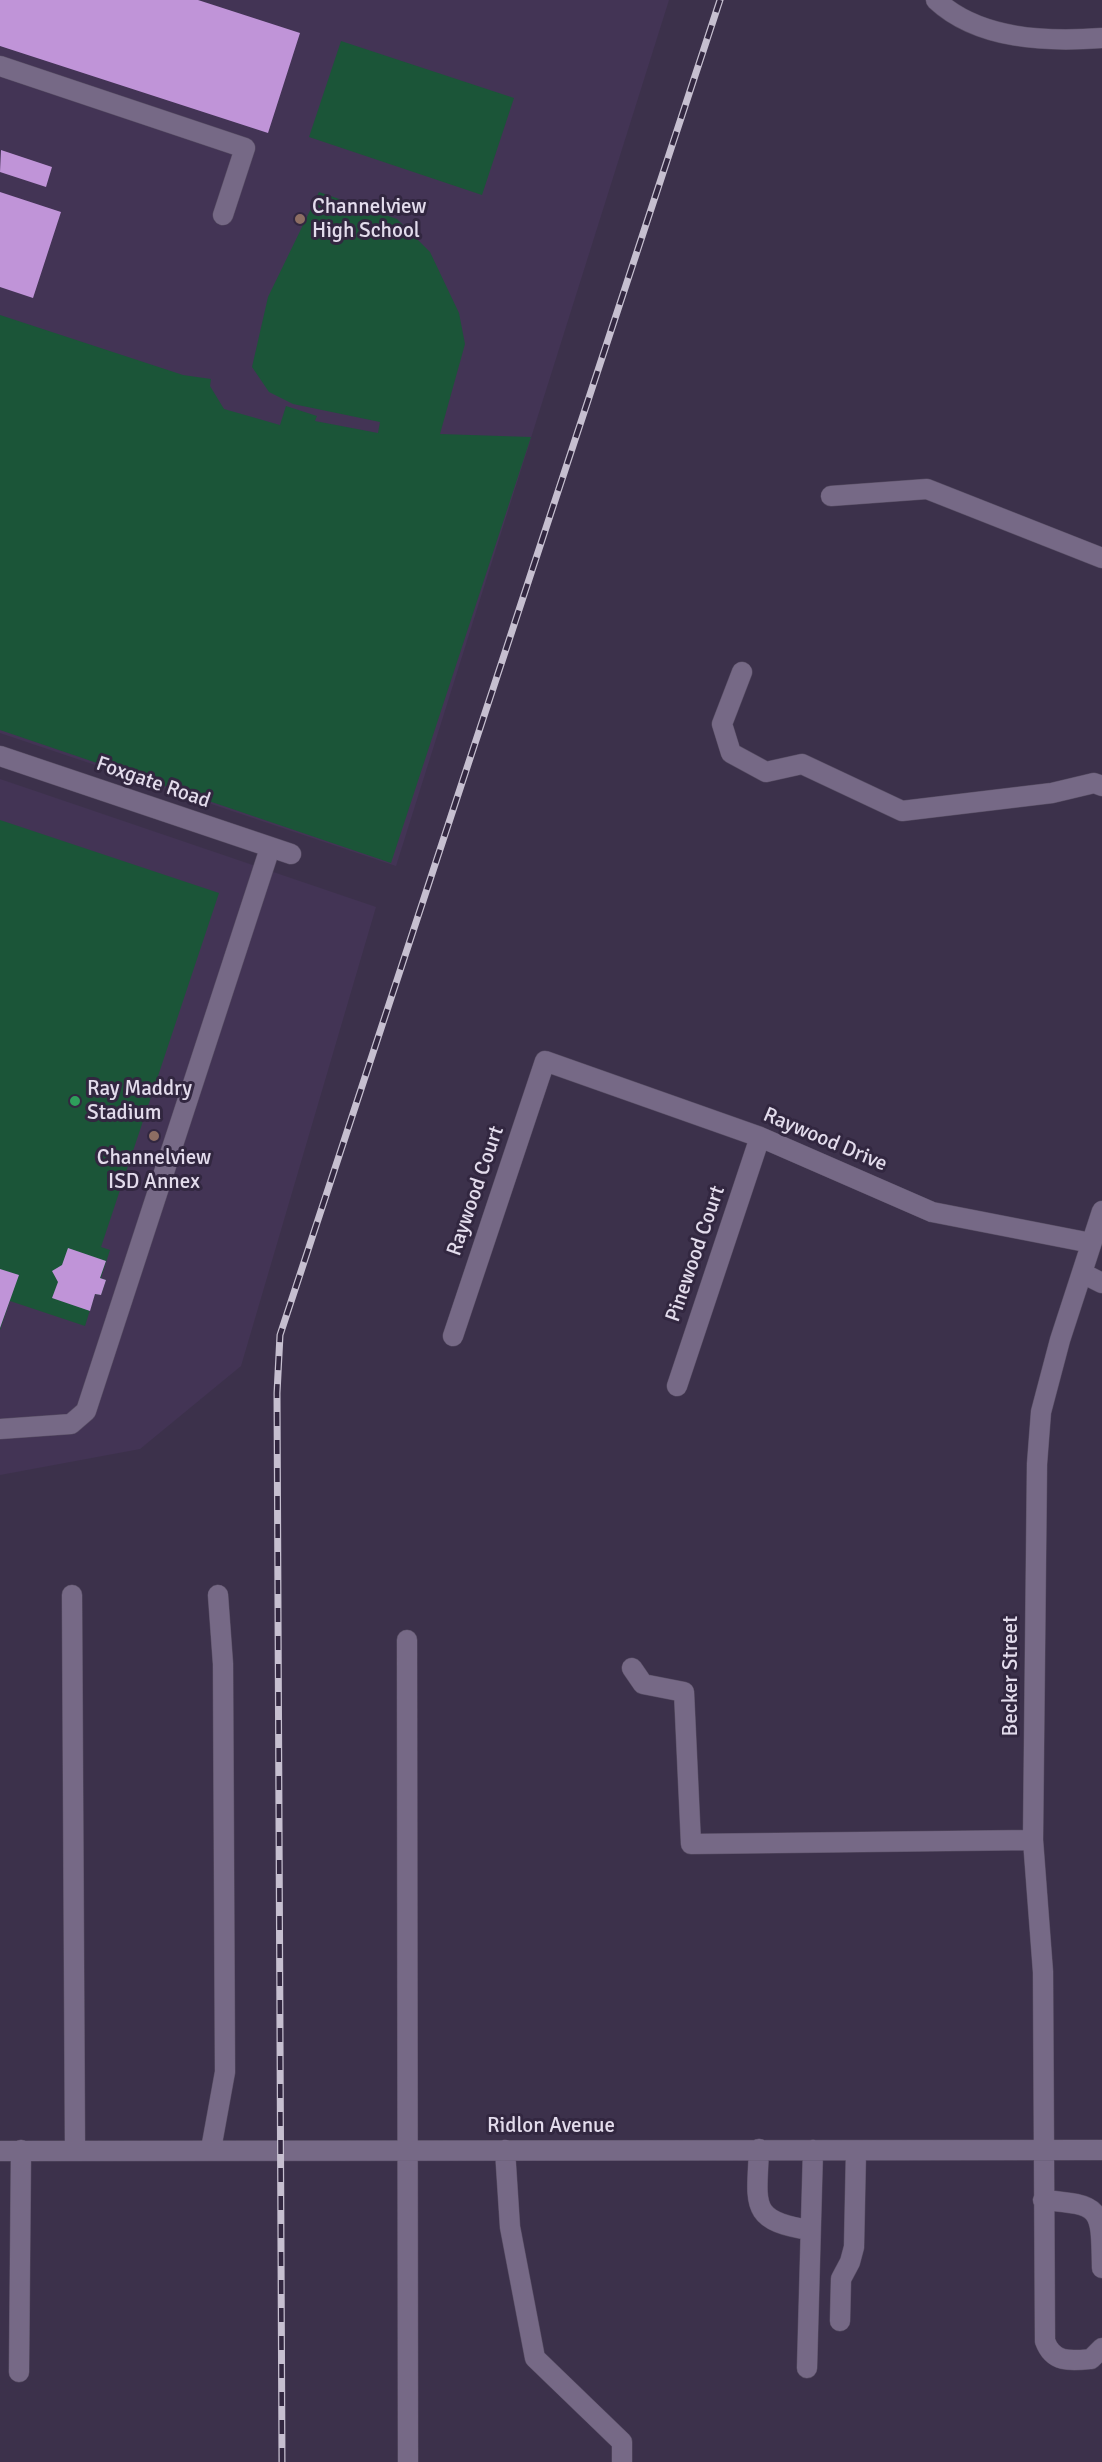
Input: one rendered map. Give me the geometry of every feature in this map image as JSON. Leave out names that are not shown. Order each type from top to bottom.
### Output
[{"type":"street","points":[[936,0],[952,14],[981,27],[1000,32],[1047,39],[1102,38]]},
{"type":"street","points":[[0,66],[245,148],[223,215]]},
{"type":"street","points":[[831,496],[927,489],[1102,558]]},
{"type":"street","points":[[742,672],[722,724],[731,753],[766,772],[802,764],[902,812],[1052,793],[1094,783],[1102,786]]},
{"type":"street","name":"Foxgate Road","points":[[0,756],[291,854]]},
{"type":"street","points":[[0,1429],[71,1424],[86,1412],[270,848]]},
{"type":"street","name":"Raywood Drive","points":[[545,1061],[760,1137],[932,1212],[1091,1244]]},
{"type":"street","name":"Raywood Court","points":[[453,1335],[545,1061]]},
{"type":"street","name":"Pinewood Court","points":[[676,1386],[760,1137]]},
{"type":"street","name":"Becker Street","points":[[1102,1211],[1060,1340],[1041,1412],[1036,1511],[1033,1840],[1043,1972],[1042,2150],[1045,2341],[1049,2352],[1060,2360],[1090,2359],[1102,2348]]},
{"type":"street","points":[[1082,1274],[1102,1283]]},
{"type":"street","points":[[72,1595],[75,2149]]},
{"type":"street","points":[[211,2149],[225,2072],[223,1664],[219,1595]]},
{"type":"street","points":[[407,1640],[408,2462]]},
{"type":"street","points":[[632,1668],[643,1684],[684,1692],[691,1844],[1033,1840]]},
{"type":"street","name":"Ridlon Avenue","points":[[0,2151],[75,2149],[1102,2150]]},
{"type":"street","points":[[759,2149],[757,2193],[763,2215],[776,2224],[810,2230]]},
{"type":"street","points":[[19,2372],[21,2150]]},
{"type":"street","points":[[505,2150],[510,2227],[535,2358],[622,2442],[622,2462]]},
{"type":"street","points":[[807,2368],[813,2150]]},
{"type":"street","points":[[840,2321],[841,2279],[850,2262],[854,2247],[856,2151]]},
{"type":"street","points":[[1043,2200],[1084,2204],[1095,2209],[1101,2217],[1102,2268]]},
{"type":"shaded area","name":"Channelview High School","points":[[0,0],[669,0],[396,866],[0,733]]},
{"type":"shaded area","name":"Channelview ISD Annex","points":[[0,779],[376,907],[241,1366],[140,1449],[0,1475]]},
{"type":"green space","points":[[341,41],[514,98],[482,195],[309,137]]},
{"type":"green space","points":[[319,192],[397,219],[430,252],[459,313],[465,344],[440,434],[531,437],[391,863],[0,730],[0,315],[183,375],[211,379],[210,386],[224,409],[280,425],[286,406],[317,416],[315,421],[378,433],[380,422],[293,404],[269,392],[252,367],[268,297]]},
{"type":"green space","name":"Ray Maddry Stadium","points":[[0,820],[219,893],[101,1247],[110,1250],[101,1278],[106,1280],[101,1295],[95,1294],[85,1326],[10,1301],[0,1330]]},
{"type":"building","points":[[0,0],[198,0],[300,33],[268,133],[0,46]]},
{"type":"building","points":[[1,150],[52,167],[46,187],[0,172]]},
{"type":"building","points":[[0,192],[61,212],[33,298],[0,287]]},
{"type":"building","points":[[68,1248],[106,1261],[100,1278],[106,1280],[101,1295],[95,1294],[90,1311],[52,1298],[58,1282],[52,1271],[62,1265]]},
{"type":"building","points":[[0,1269],[19,1275],[0,1328]]},
{"type":"railway","points":[[282,2462],[277,1393],[280,1335],[720,0]]},
{"type":"place","name":"Channelview High School","points":[[300,219]]},
{"type":"place","name":"Ray Maddry Stadium","points":[[75,1101]]},
{"type":"place","name":"Channelview ISD Annex","points":[[154,1136]]}]
